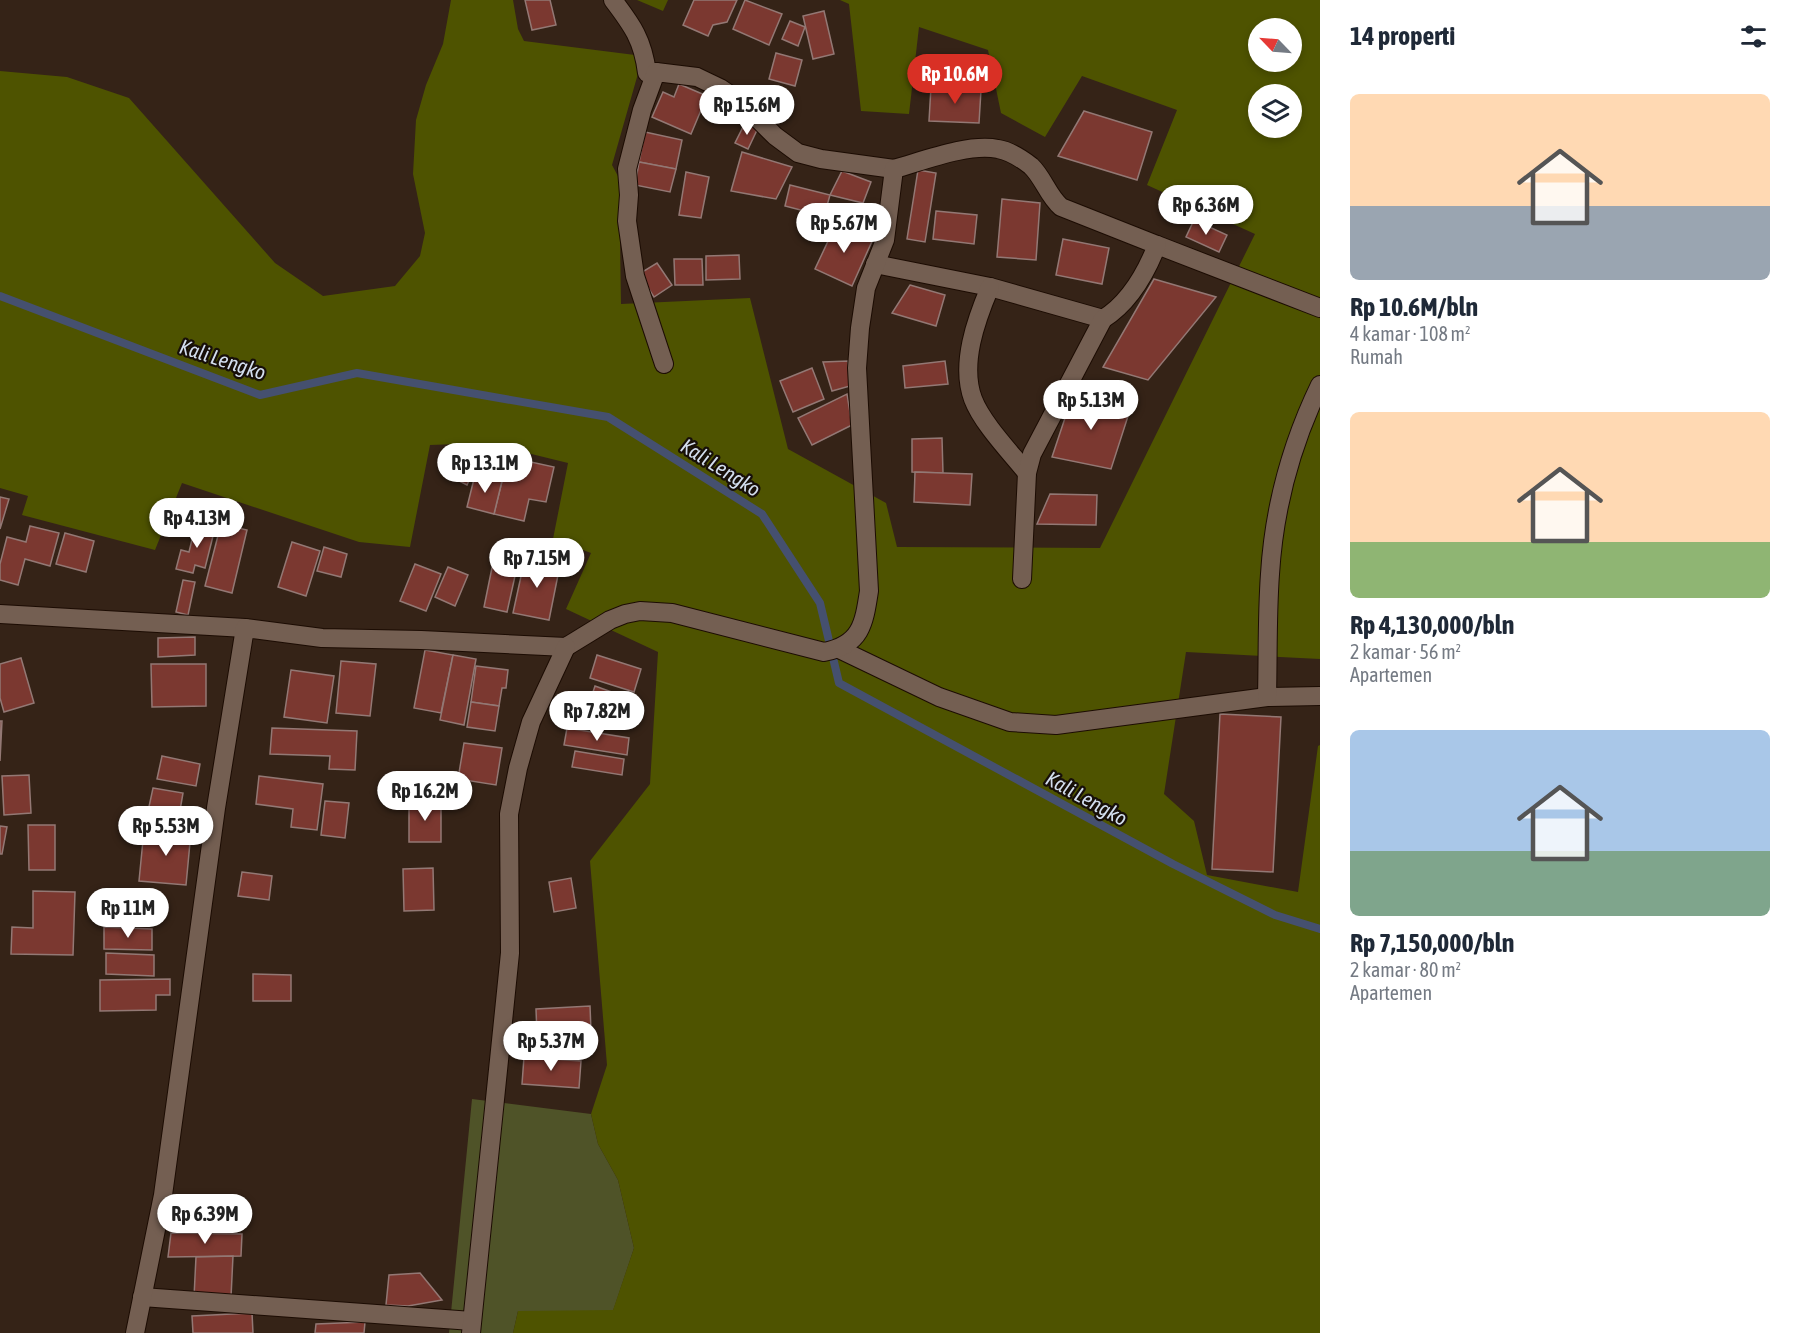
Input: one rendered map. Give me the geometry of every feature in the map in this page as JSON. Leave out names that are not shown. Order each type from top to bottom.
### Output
[{"type":"street","points":[[613,0],[637,33],[645,53],[647,72],[697,77],[720,88],[742,103],[775,136],[798,153],[821,159],[894,169],[973,149],[997,148],[1009,152],[1032,168],[1052,199],[1061,207],[1320,308]]},
{"type":"street","points":[[656,72],[642,110],[627,169],[627,221],[635,276],[664,364]]},
{"type":"street","points":[[833,650],[858,634],[864,621],[869,591],[857,368],[866,288],[885,240],[894,169]]},
{"type":"street","points":[[1022,579],[1027,473],[1032,454],[1103,319],[1115,312],[1124,302],[1150,263],[1157,245]]},
{"type":"street","points":[[875,264],[990,287],[1103,319]]},
{"type":"street","points":[[990,287],[979,313],[969,348],[969,386],[974,401],[992,429],[1027,473]]},
{"type":"street","points":[[1267,697],[1270,572],[1282,492],[1303,419],[1320,385]]},
{"type":"street","points":[[142,1297],[472,1327],[510,953],[509,814],[518,768],[531,722],[566,647],[610,620],[640,611],[672,613],[833,650],[939,697],[1010,722],[1056,725],[1267,697],[1320,696]]},
{"type":"street","points":[[0,614],[245,628],[322,638],[566,647]]},
{"type":"street","points":[[135,1333],[163,1195],[215,819],[245,628]]},
{"type":"green space","points":[[472,1099],[591,1114],[598,1144],[618,1180],[634,1248],[613,1311],[518,1311],[513,1333],[449,1333]]},
{"type":"shaded area","points":[[451,0],[513,0],[518,29],[524,41],[643,56],[612,165],[619,178],[621,304],[750,298],[788,449],[886,503],[897,547],[1100,548],[1255,234],[1147,185],[1177,110],[1082,76],[1045,137],[1001,113],[988,50],[919,27],[909,114],[861,111],[849,4],[840,0],[1320,0],[1320,659],[1186,652],[1164,794],[1194,821],[1207,875],[1298,892],[1318,746],[1320,745],[1320,1333],[513,1333],[518,1311],[613,1310],[634,1248],[618,1180],[598,1144],[591,1114],[607,1065],[590,861],[650,784],[658,652],[566,609],[591,553],[553,539],[568,463],[486,443],[430,445],[410,547],[359,542],[182,483],[155,550],[22,515],[28,496],[0,488],[0,71],[67,77],[129,98],[275,263],[323,296],[395,286],[420,256],[425,233],[413,174],[416,120],[426,85],[443,44]]},
{"type":"shaded area","points":[[637,0],[668,0],[663,11]]},
{"type":"building","points":[[525,0],[550,0],[556,25],[532,30]]},
{"type":"building","points":[[694,0],[737,0],[727,22],[713,25],[708,36],[683,25]]},
{"type":"building","points":[[745,0],[782,14],[769,45],[733,29]]},
{"type":"building","points":[[824,11],[834,54],[813,59],[803,16]]},
{"type":"building","points":[[790,21],[805,27],[798,46],[782,39]]},
{"type":"building","points":[[776,53],[802,60],[795,86],[769,79]]},
{"type":"building","points":[[679,84],[707,96],[691,134],[652,117],[663,92],[674,97]]},
{"type":"building","points":[[931,87],[981,90],[979,123],[929,121]]},
{"type":"building","points":[[1084,111],[1152,132],[1137,180],[1058,156]]},
{"type":"building","points":[[745,123],[758,128],[748,149],[735,143]]},
{"type":"building","points":[[645,132],[682,140],[676,169],[639,162]]},
{"type":"building","points":[[742,152],[792,167],[776,199],[731,191]]},
{"type":"building","points":[[639,162],[676,169],[670,192],[635,185]]},
{"type":"building","points":[[918,170],[936,173],[925,242],[907,239]]},
{"type":"building","points":[[842,171],[871,182],[863,203],[830,195]]},
{"type":"building","points":[[686,172],[709,177],[701,218],[679,215]]},
{"type":"building","points":[[790,185],[830,195],[824,216],[785,206]]},
{"type":"building","points":[[1002,199],[1040,203],[1036,260],[997,257]]},
{"type":"building","points":[[936,211],[977,215],[974,244],[933,239]]},
{"type":"building","points":[[1194,220],[1227,235],[1219,252],[1186,237]]},
{"type":"building","points":[[837,222],[873,239],[852,286],[815,269]]},
{"type":"building","points":[[1063,239],[1109,248],[1102,284],[1056,275]]},
{"type":"building","points":[[739,255],[740,279],[706,280],[706,256]]},
{"type":"building","points":[[674,259],[702,259],[703,285],[675,285]]},
{"type":"building","points":[[657,263],[672,285],[654,297],[639,274]]},
{"type":"building","points":[[1154,279],[1216,297],[1148,380],[1103,367]]},
{"type":"building","points":[[910,285],[945,295],[936,326],[892,313]]},
{"type":"building","points":[[848,361],[850,386],[832,391],[823,362]]},
{"type":"building","points":[[945,361],[948,384],[905,388],[903,366]]},
{"type":"building","points":[[812,368],[824,399],[793,412],[780,381]]},
{"type":"building","points":[[1074,391],[1087,391],[1130,410],[1111,469],[1052,457]]},
{"type":"building","points":[[847,394],[852,425],[812,445],[798,418]]},
{"type":"building","points":[[942,438],[943,473],[912,472],[912,439]]},
{"type":"building","points":[[508,457],[554,467],[546,502],[529,499],[524,521],[494,514]]},
{"type":"building","points":[[465,460],[476,466],[467,485],[455,479]]},
{"type":"building","points":[[915,472],[972,474],[970,505],[914,502]]},
{"type":"building","points":[[475,475],[502,481],[494,514],[467,507]]},
{"type":"building","points":[[1050,494],[1097,495],[1096,525],[1037,524]]},
{"type":"building","points":[[0,497],[9,499],[0,529]]},
{"type":"building","points":[[196,523],[215,528],[205,568],[195,565],[193,573],[176,569],[181,550],[189,552]]},
{"type":"building","points":[[221,524],[247,530],[232,593],[205,586]]},
{"type":"building","points":[[30,526],[59,533],[50,566],[25,559],[18,585],[0,580],[0,564],[7,537],[26,542]]},
{"type":"building","points":[[65,533],[94,541],[86,572],[56,564]]},
{"type":"building","points":[[292,542],[320,551],[306,596],[278,587]]},
{"type":"building","points":[[324,547],[347,554],[341,577],[317,571]]},
{"type":"building","points":[[495,553],[519,558],[507,612],[484,607]]},
{"type":"building","points":[[525,558],[560,565],[549,620],[513,613]]},
{"type":"building","points":[[415,564],[441,574],[426,611],[400,601]]},
{"type":"building","points":[[448,567],[468,575],[455,606],[435,597]]},
{"type":"building","points":[[183,580],[195,582],[188,615],[176,612]]},
{"type":"building","points":[[195,637],[195,655],[158,657],[158,638]]},
{"type":"building","points":[[425,650],[453,655],[441,713],[414,708]]},
{"type":"building","points":[[453,655],[476,659],[464,725],[440,720]]},
{"type":"building","points":[[597,655],[641,669],[634,692],[590,678]]},
{"type":"building","points":[[21,658],[34,703],[4,712],[0,698],[0,664]]},
{"type":"building","points":[[341,661],[376,664],[370,716],[336,713]]},
{"type":"building","points":[[151,664],[206,664],[206,706],[152,707]]},
{"type":"building","points":[[476,666],[508,670],[506,688],[502,688],[499,706],[471,702]]},
{"type":"building","points":[[291,670],[334,676],[327,723],[284,717]]},
{"type":"building","points":[[595,686],[631,699],[624,719],[588,707]]},
{"type":"building","points":[[471,702],[499,706],[495,731],[467,727]]},
{"type":"building","points":[[1220,714],[1281,717],[1273,872],[1212,869]]},
{"type":"building","points":[[0,721],[2,721],[0,761]]},
{"type":"building","points":[[272,728],[357,731],[355,770],[329,769],[330,756],[270,754]]},
{"type":"building","points":[[567,728],[629,738],[627,755],[564,745]]},
{"type":"building","points":[[464,743],[502,748],[496,785],[458,779]]},
{"type":"building","points":[[575,751],[624,759],[622,775],[572,767]]},
{"type":"building","points":[[162,756],[200,764],[196,786],[157,779]]},
{"type":"building","points":[[29,775],[31,813],[4,815],[2,776]]},
{"type":"building","points":[[259,776],[323,784],[317,830],[291,827],[293,809],[256,804]]},
{"type":"building","points":[[406,781],[443,783],[442,798],[405,795]]},
{"type":"building","points":[[153,788],[183,793],[178,822],[147,816]]},
{"type":"building","points":[[325,801],[349,803],[345,838],[321,835]]},
{"type":"building","points":[[409,802],[441,802],[441,842],[409,842]]},
{"type":"building","points":[[28,825],[55,825],[55,870],[29,870]]},
{"type":"building","points":[[0,826],[7,827],[2,854],[0,854]]},
{"type":"building","points":[[151,829],[191,832],[186,885],[139,881],[143,840],[150,841]]},
{"type":"building","points":[[433,868],[434,910],[404,911],[403,869]]},
{"type":"building","points":[[242,872],[272,876],[269,900],[238,896]]},
{"type":"building","points":[[571,878],[576,908],[554,912],[549,882]]},
{"type":"building","points":[[33,891],[75,892],[73,955],[11,954],[12,927],[33,928]]},
{"type":"building","points":[[99,893],[147,895],[145,925],[97,923]]},
{"type":"building","points":[[104,927],[152,929],[152,950],[104,949]]},
{"type":"building","points":[[106,953],[154,955],[154,976],[106,974]]},
{"type":"building","points":[[253,974],[291,975],[291,1001],[253,1001]]},
{"type":"building","points":[[170,979],[170,995],[156,995],[156,1010],[100,1011],[100,980]]},
{"type":"building","points":[[590,1006],[591,1031],[537,1035],[536,1009]]},
{"type":"building","points":[[524,1057],[581,1061],[579,1088],[522,1084]]},
{"type":"building","points":[[171,1233],[242,1234],[241,1256],[168,1257]]},
{"type":"building","points":[[233,1256],[231,1297],[194,1297],[196,1257]]},
{"type":"building","points":[[420,1273],[442,1300],[408,1306],[386,1305],[389,1275]]},
{"type":"building","points":[[252,1313],[253,1333],[193,1333],[192,1316]]},
{"type":"building","points":[[365,1322],[364,1333],[315,1333],[316,1324]]},
{"type":"waterway","name":"Kali Lengko","points":[[0,296],[260,395],[357,373],[608,417],[762,514],[820,603],[839,683],[1173,864],[1275,915],[1320,929]]}]
